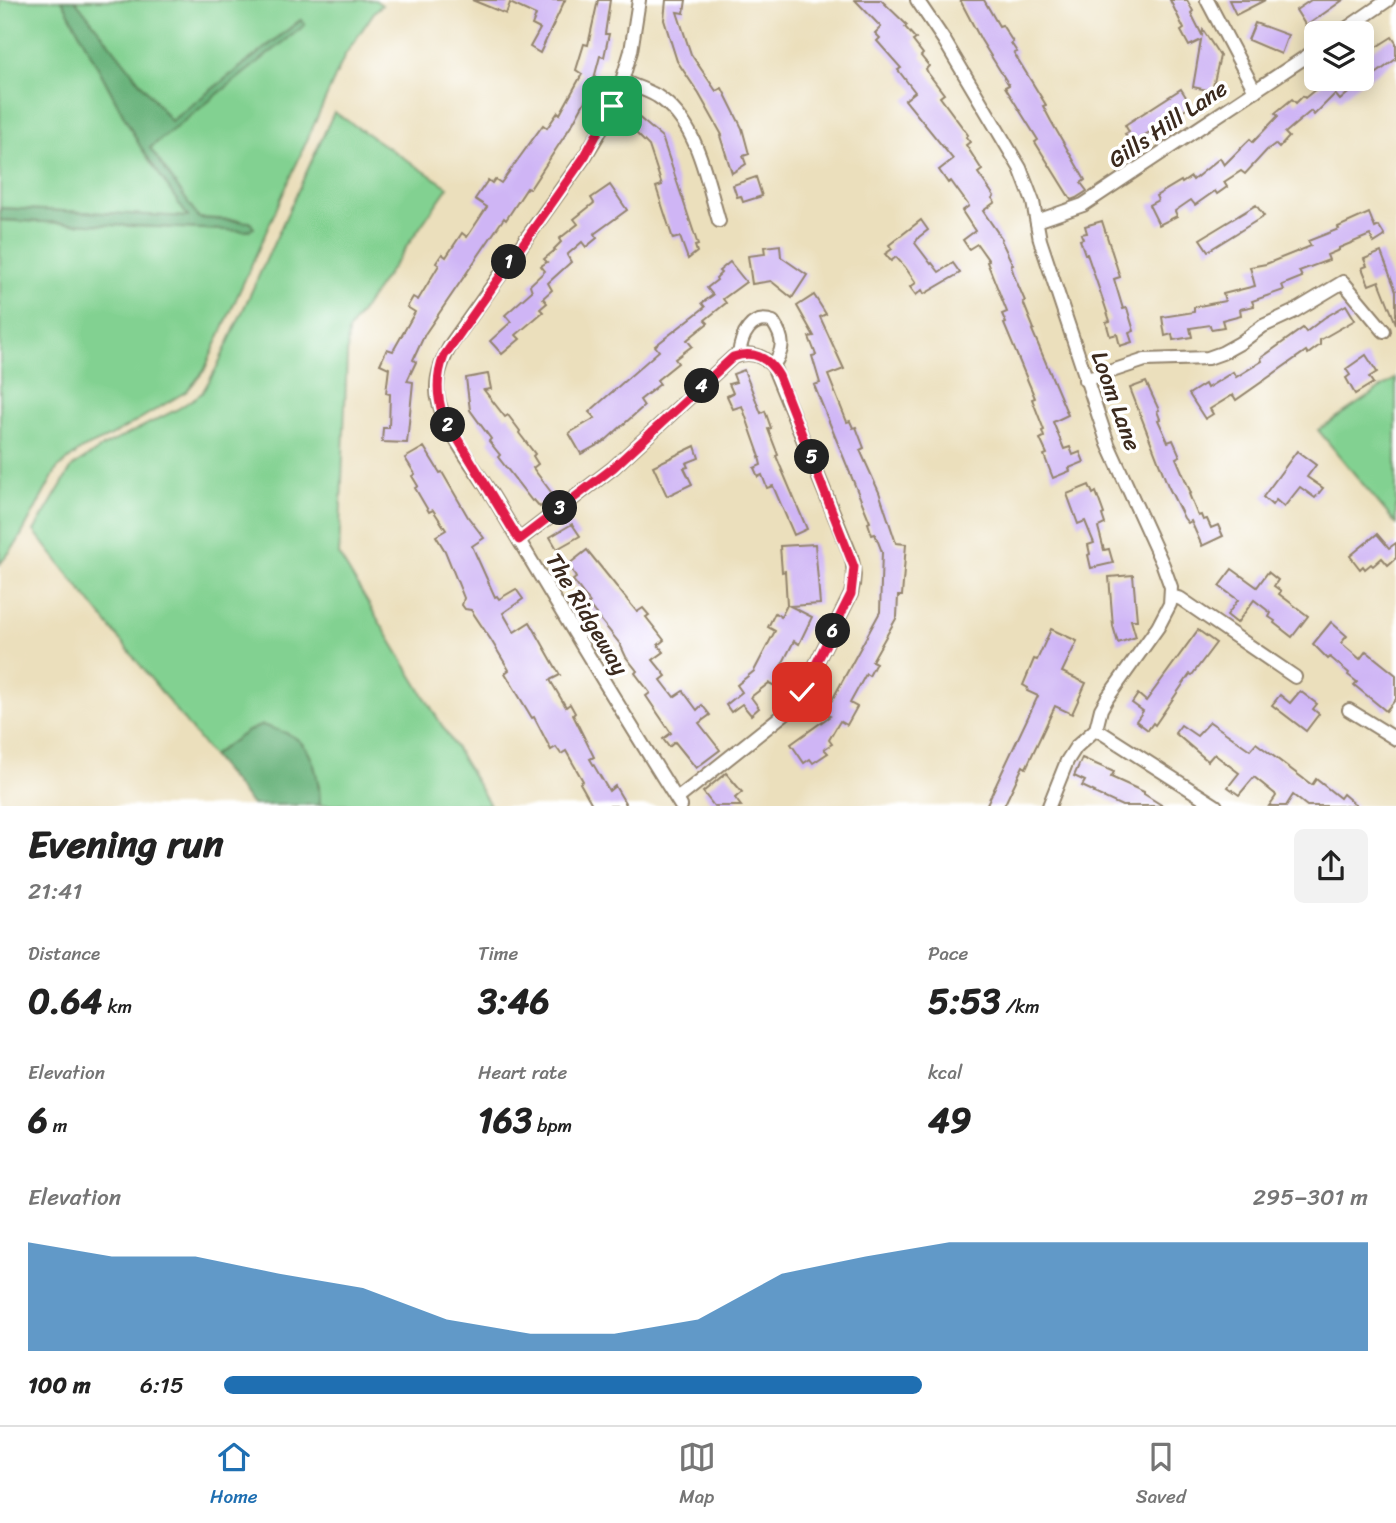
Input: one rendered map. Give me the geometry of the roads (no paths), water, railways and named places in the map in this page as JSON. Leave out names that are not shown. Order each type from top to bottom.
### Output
[{"type":"street","name":"The Ridgeway","points":[[639,0],[631,51],[612,106],[585,156],[452,343],[439,369],[438,400],[443,415],[600,678],[679,802]]},
{"type":"street","name":"Loom Lane","points":[[917,0],[944,40],[1020,168],[1033,202],[1040,240],[1085,380],[1108,444],[1164,565],[1171,596]]},
{"type":"street","points":[[1207,0],[1255,91]]},
{"type":"street","points":[[1357,21],[1388,0]]},
{"type":"street","name":"Gills Hill Lane","points":[[1037,221],[1083,205],[1304,58]]},
{"type":"street","points":[[622,81],[659,97],[684,121],[719,221]]},
{"type":"street","points":[[1085,380],[1145,360],[1208,358],[1222,353],[1263,326],[1293,312],[1343,282],[1384,331]]},
{"type":"street","points":[[739,355],[742,335],[758,321],[773,322],[782,343],[782,351],[773,366]]},
{"type":"street","points":[[519,540],[613,468],[727,361],[748,353],[765,358],[773,366],[851,555],[854,567],[853,586],[802,692],[789,710],[679,802]]},
{"type":"street","points":[[1049,806],[1067,761],[1076,747],[1096,729],[1108,697],[1158,627],[1171,596],[1181,599],[1295,677]]},
{"type":"street","points":[[1349,710],[1396,738]]},
{"type":"street","points":[[1096,729],[1216,806]]}]
